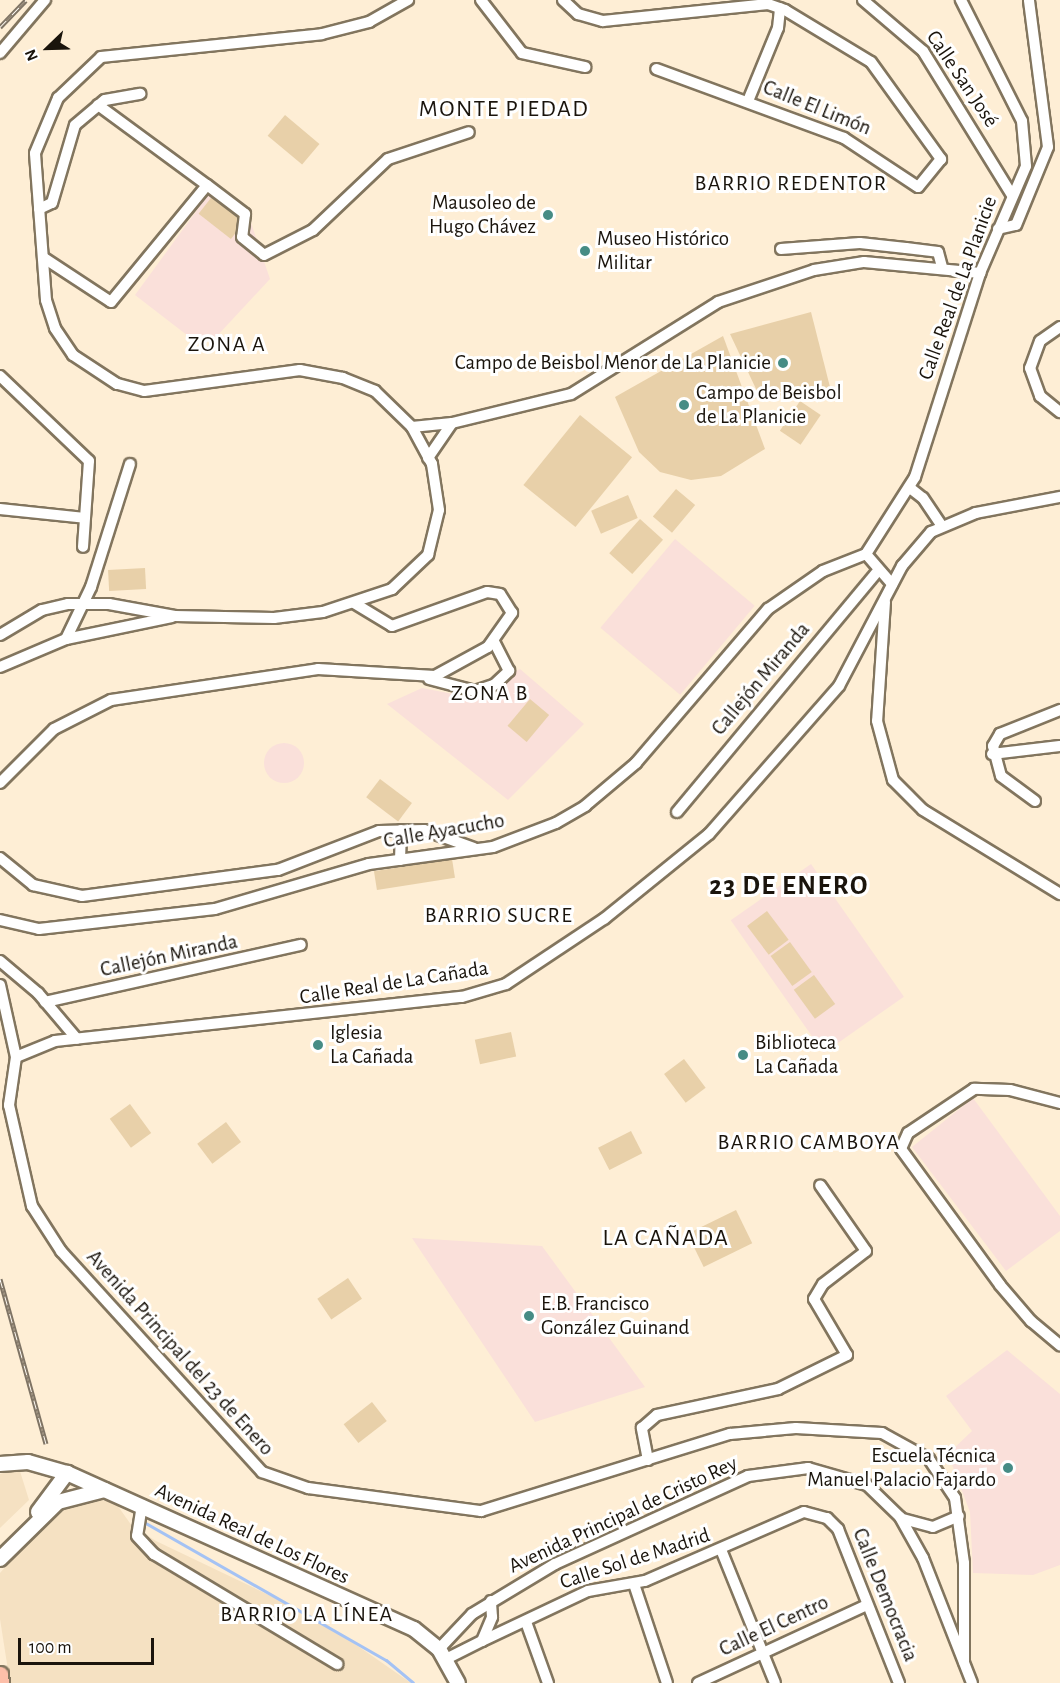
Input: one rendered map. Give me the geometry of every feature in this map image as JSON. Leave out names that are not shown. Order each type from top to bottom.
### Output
[{"type":"main road","points":[[0,1674],[1,1683]]},
{"type":"street","points":[[0,53],[45,0]]},
{"type":"street","points":[[0,635],[42,610],[82,604],[175,616],[274,618],[354,603],[401,583],[428,555],[439,510],[428,458],[412,427],[375,392],[328,374],[271,372],[153,391],[117,384],[84,365],[63,342],[46,300],[35,153],[45,119],[58,98],[101,57],[322,34],[369,22],[408,0]]},
{"type":"street","points":[[481,0],[522,53],[585,67]]},
{"type":"street","points":[[563,0],[578,14],[603,21],[768,2],[780,8],[778,28],[748,101]]},
{"type":"street","name":"Calle San José","points":[[863,0],[923,51],[1012,195]]},
{"type":"street","name":"Calle Real de La Planicie","points":[[866,554],[910,488],[980,273],[1026,166],[1024,128],[961,0]]},
{"type":"street","points":[[998,229],[1017,225],[1048,147],[1029,0]]},
{"type":"street","name":"Calle El Limón","points":[[656,69],[748,101],[862,146],[918,187],[928,181],[941,159],[871,62],[780,8]]},
{"type":"street","points":[[39,209],[52,203],[72,129],[98,105],[141,94]]},
{"type":"street","points":[[98,105],[245,214],[242,237],[264,255],[313,230],[388,159],[469,132]]},
{"type":"street","points":[[44,258],[111,302],[207,185]]},
{"type":"street","points":[[781,249],[860,243],[916,249],[938,252],[942,267]]},
{"type":"street","points":[[412,427],[453,423],[581,390],[690,318],[752,290],[851,262],[942,267],[980,273]]},
{"type":"street","points":[[1060,327],[1040,341],[1030,368],[1040,396],[1060,412]]},
{"type":"street","points":[[0,376],[86,455],[83,547]]},
{"type":"street","points":[[428,458],[453,423]]},
{"type":"street","points":[[66,639],[82,604],[130,464]]},
{"type":"street","points":[[910,488],[923,498],[942,526],[991,509],[1060,497]]},
{"type":"street","points":[[0,509],[85,518]]},
{"type":"street","name":"Calle Real de La Cañada","points":[[16,1057],[43,1044],[462,997],[506,984],[604,919],[709,834],[839,686],[892,584],[912,551],[942,526]]},
{"type":"street","points":[[866,554],[876,573],[892,584]]},
{"type":"street","name":"Calle Ayacucho","points":[[0,920],[39,929],[205,910],[400,860],[508,842],[585,807],[636,763],[768,609],[823,571],[866,554]]},
{"type":"street","name":"Callejón Miranda","points":[[677,812],[876,573]]},
{"type":"street","points":[[354,603],[383,623],[401,626],[494,592],[506,599],[512,613],[494,641],[452,671],[424,678]]},
{"type":"street","points":[[886,596],[877,721],[892,780],[923,810],[1060,894]]},
{"type":"street","points":[[0,667],[66,639],[175,616]]},
{"type":"street","points":[[0,783],[54,729],[111,700],[318,669],[424,678],[485,690],[508,671],[494,641]]},
{"type":"street","points":[[1035,801],[1001,776],[992,754],[1000,734],[1060,710]]},
{"type":"street","points":[[992,754],[1060,746]]},
{"type":"street","points":[[0,858],[22,879],[47,891],[108,894],[278,870],[371,833],[401,830],[448,835],[474,848]]},
{"type":"street","points":[[400,860],[401,830]]},
{"type":"street","name":"Callejón Miranda","points":[[45,1002],[301,945]]},
{"type":"street","points":[[0,961],[45,1002],[77,1039]]},
{"type":"street","name":"Avenida Principal del 23 de Enero","points":[[0,986],[16,1057],[9,1106],[23,1180],[46,1231],[234,1446],[272,1479],[481,1511],[748,1431],[869,1430],[929,1459],[947,1480],[958,1516],[964,1662]]},
{"type":"street","points":[[1060,1103],[1010,1090],[974,1089],[908,1134],[901,1149],[1000,1285],[1030,1321],[1060,1345]]},
{"type":"street","points":[[648,1460],[642,1428],[657,1415],[778,1389],[847,1355],[814,1299],[824,1284],[866,1251],[820,1185]]},
{"type":"street","name":"Avenida Real de Los Flores","points":[[0,1464],[28,1462],[71,1475],[414,1629],[443,1654],[458,1683]]},
{"type":"street","name":"Avenida Principal de Cristo Rey","points":[[443,1654],[491,1601],[555,1564],[757,1474],[797,1467],[842,1475],[876,1492],[900,1517],[917,1543],[972,1683]]},
{"type":"street","points":[[67,1498],[71,1475]]},
{"type":"street","points":[[0,1559],[33,1524],[71,1475]]},
{"type":"street","points":[[33,1524],[67,1498],[107,1490]]},
{"type":"street","points":[[142,1505],[136,1533],[154,1554],[337,1664]]},
{"type":"street","name":"Calle Sol de Madrid","points":[[482,1641],[588,1591],[634,1584],[722,1552],[788,1516],[813,1514],[833,1522]]},
{"type":"street","points":[[900,1517],[933,1527],[958,1516]]},
{"type":"street","name":"Calle Democracia","points":[[833,1522],[898,1683]]},
{"type":"street","points":[[722,1552],[775,1683]]},
{"type":"street","points":[[634,1584],[667,1683]]},
{"type":"street","points":[[443,1654],[482,1641],[491,1601]]},
{"type":"street","name":"Calle El Centro","points":[[698,1683],[763,1651],[867,1605]]},
{"type":"street","points":[[526,1622],[548,1683]]},
{"type":"shaded area","points":[[285,115],[319,144],[302,165],[268,136]]},
{"type":"shaded area","points":[[211,191],[248,214],[270,279],[217,336],[192,339],[135,295]]},
{"type":"shaded area","points":[[214,194],[246,219],[231,239],[199,214]]},
{"type":"shaded area","name":"Campo de Beisbol Menor de La Planicie","points":[[811,312],[831,391],[774,396],[757,391],[730,334]]},
{"type":"shaded area","name":"Campo de Beisbol de La Planicie","points":[[723,336],[765,449],[721,476],[691,480],[660,472],[639,452],[615,397]]},
{"type":"shaded area","points":[[800,401],[821,415],[801,445],[780,431]]},
{"type":"shaded area","points":[[580,415],[632,457],[575,527],[523,485]]},
{"type":"shaded area","points":[[676,489],[695,505],[672,533],[653,517]]},
{"type":"shaded area","points":[[628,495],[638,518],[601,534],[591,511]]},
{"type":"shaded area","points":[[640,519],[663,540],[632,574],[609,553]]},
{"type":"shaded area","points":[[675,539],[755,606],[680,695],[600,628]]},
{"type":"shaded area","points":[[145,568],[146,589],[109,591],[108,570]]},
{"type":"shaded area","points":[[520,669],[584,724],[508,800],[387,704],[422,688],[469,697]]},
{"type":"shaded area","points":[[530,699],[549,715],[527,742],[508,726]]},
{"type":"shaded area","points":[[284,743],[292,744],[298,749],[303,755],[303,771],[298,777],[292,782],[284,783],[276,782],[270,777],[265,771],[264,763],[265,755],[270,749],[276,744]]},
{"type":"shaded area","points":[[380,779],[412,803],[398,821],[366,797]]},
{"type":"shaded area","points":[[452,859],[455,878],[377,890],[374,871]]},
{"type":"shaded area","points":[[811,864],[904,997],[824,1053],[731,920]]},
{"type":"shaded area","points":[[767,911],[789,940],[769,955],[747,926]]},
{"type":"shaded area","points":[[790,942],[812,972],[792,986],[771,956]]},
{"type":"shaded area","points":[[814,975],[835,1004],[815,1019],[794,990]]},
{"type":"shaded area","points":[[511,1032],[516,1056],[480,1064],[475,1040]]},
{"type":"shaded area","points":[[684,1059],[706,1088],[686,1103],[664,1074]]},
{"type":"shaded area","points":[[973,1098],[1060,1216],[1060,1231],[1006,1271],[912,1147]]},
{"type":"shaded area","points":[[130,1104],[151,1133],[131,1148],[110,1119]]},
{"type":"shaded area","points":[[226,1122],[241,1142],[212,1164],[197,1144]]},
{"type":"shaded area","points":[[631,1131],[642,1153],[609,1170],[598,1148]]},
{"type":"shaded area","points":[[736,1210],[752,1243],[704,1267],[687,1234]]},
{"type":"shaded area","name":"E.B. Francisco González Guinand","points":[[412,1238],[542,1246],[645,1387],[535,1422]]},
{"type":"shaded area","points":[[348,1278],[362,1299],[331,1319],[317,1299]]},
{"type":"shaded area","name":"Escuela Técnica Manuel Palacio Fajardo","points":[[1007,1350],[1060,1394],[1060,1565],[1033,1575],[973,1573],[970,1512],[948,1454],[972,1431],[946,1396]]},
{"type":"shaded area","points":[[372,1402],[387,1421],[358,1443],[344,1424]]},
{"type":"shaded area","points":[[19,1468],[29,1500],[0,1528],[0,1474]]},
{"type":"shaded area","points":[[93,1499],[115,1502],[132,1526],[156,1541],[319,1619],[411,1683],[10,1683],[0,1619],[0,1573],[56,1511]]},
{"type":"waterway","points":[[142,1521],[386,1660],[413,1683]]},
{"type":"railway","points":[[0,27],[26,0]]},
{"type":"railway","points":[[0,1279],[46,1444]]},
{"type":"place","name":"Mausoleo de Hugo Chávez","points":[[548,215]]},
{"type":"place","name":"Museo Histórico Militar","points":[[585,251]]},
{"type":"place","name":"Campo de Beisbol Menor de La Planicie","points":[[783,363]]},
{"type":"place","name":"Campo de Beisbol de La Planicie","points":[[684,405]]},
{"type":"place","name":"Iglesia La Cañada","points":[[318,1045]]},
{"type":"place","name":"Biblioteca La Cañada","points":[[743,1055]]},
{"type":"place","name":"E.B. Francisco González Guinand","points":[[529,1316]]},
{"type":"place","name":"Escuela Técnica Manuel Palacio Fajardo","points":[[1008,1468]]},
{"type":"district","name":"MONTE PIEDAD","points":[[504,110]]},
{"type":"district","name":"BARRIO REDENTOR","points":[[791,184]]},
{"type":"district","name":"ZONA A","points":[[227,345]]},
{"type":"district","name":"ZONA B","points":[[490,694]]},
{"type":"district","name":"23 DE ENERO","points":[[789,886]]},
{"type":"district","name":"BARRIO SUCRE","points":[[499,916]]},
{"type":"district","name":"BARRIO CAMBOYA","points":[[809,1143]]},
{"type":"district","name":"LA CAÑADA","points":[[666,1239]]},
{"type":"district","name":"BARRIO LA LÍNEA","points":[[307,1615]]}]
